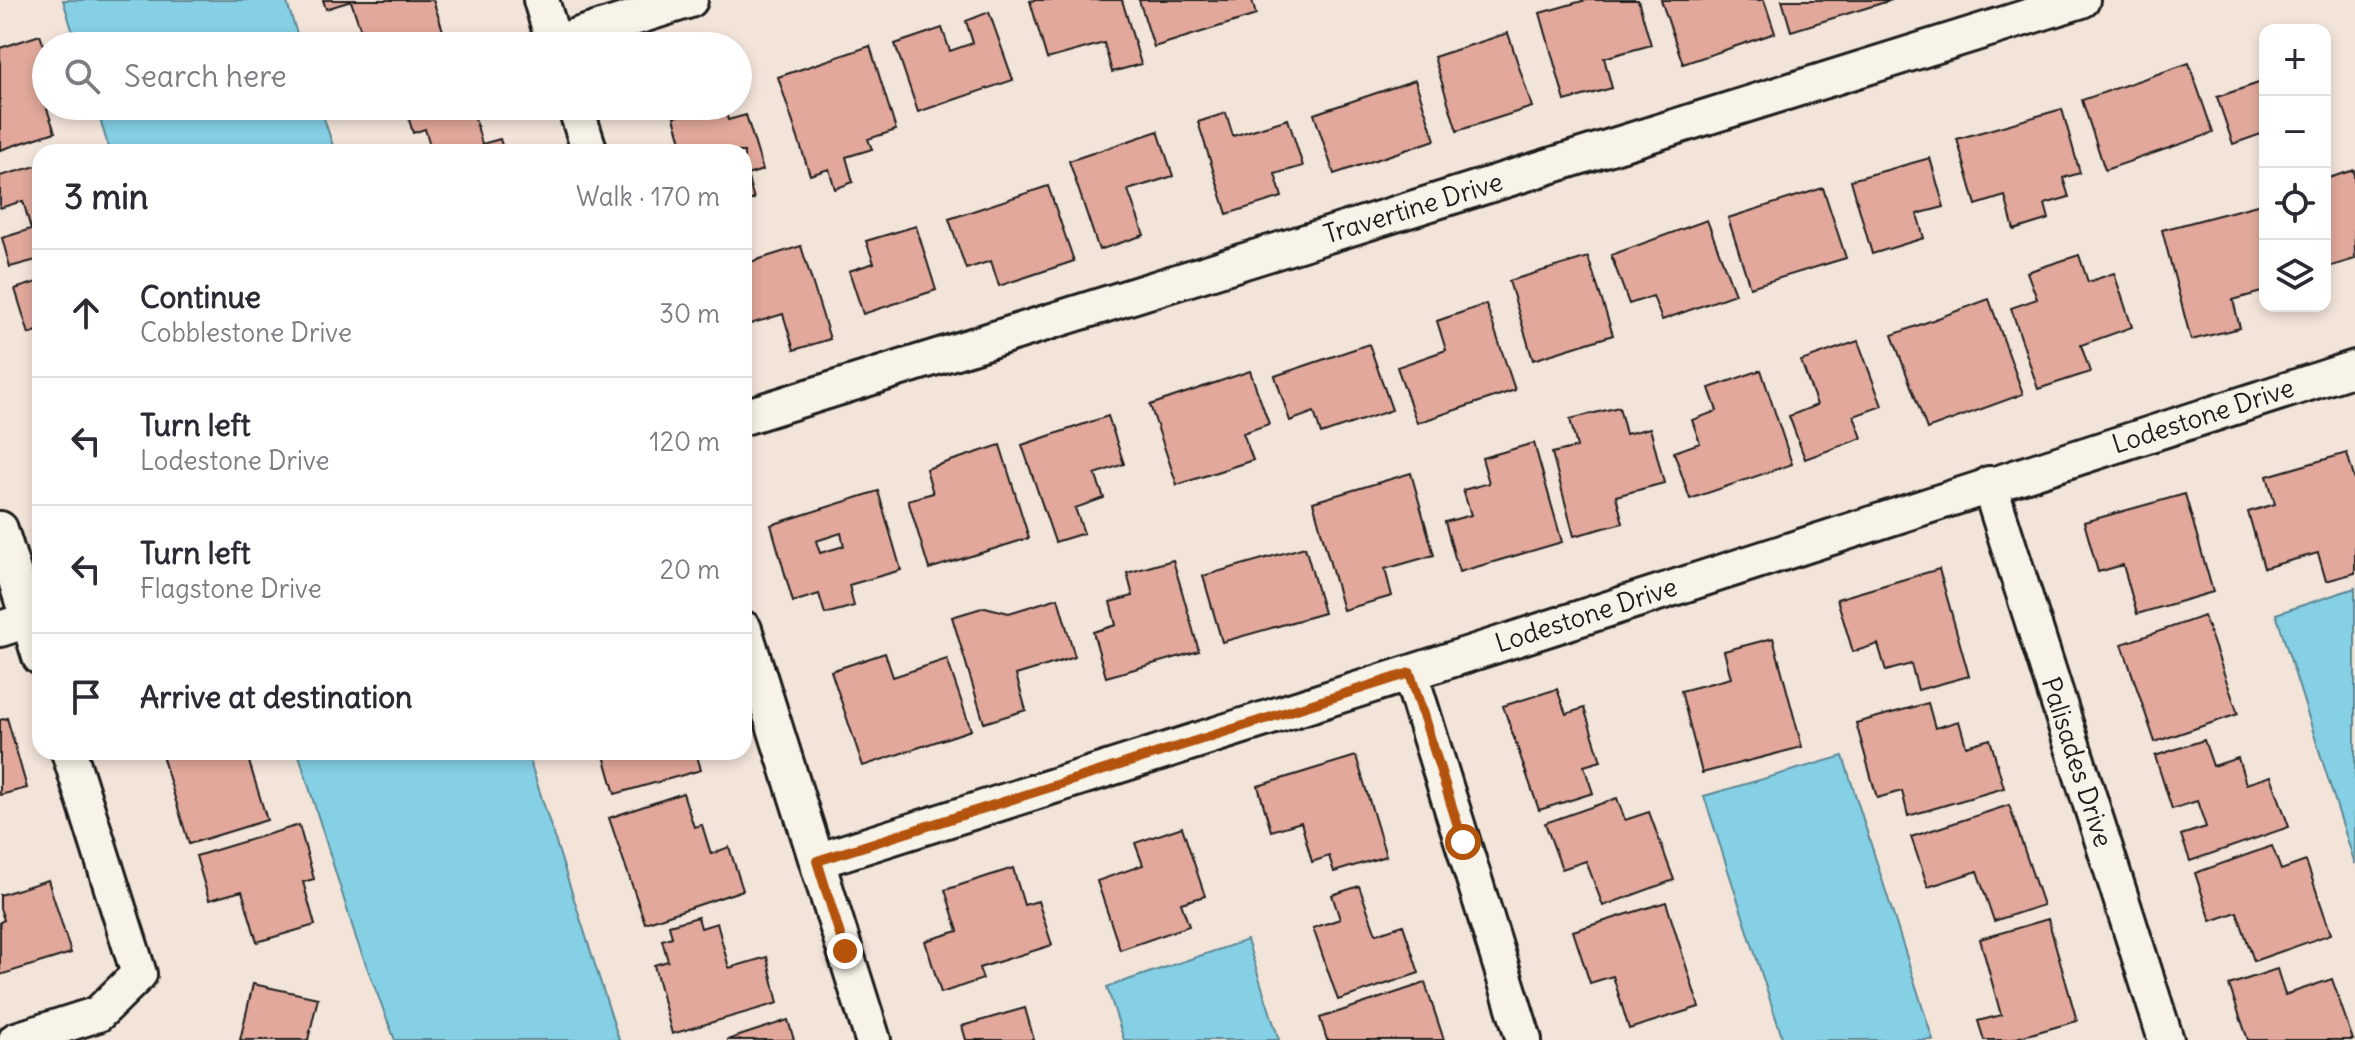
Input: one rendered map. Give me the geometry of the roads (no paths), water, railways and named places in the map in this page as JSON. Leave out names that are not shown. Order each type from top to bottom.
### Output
[{"type":"street","points":[[541,0],[551,32]]},
{"type":"street","points":[[594,32],[690,0]]},
{"type":"street","name":"Travertine Drive","points":[[752,415],[2082,0]]},
{"type":"street","points":[[580,120],[587,144]]},
{"type":"street","name":"Lodestone Drive","points":[[817,861],[2355,368]]},
{"type":"street","name":"Palisades Drive","points":[[1989,484],[2166,1040]]},
{"type":"street","points":[[0,529],[14,625],[32,647]]},
{"type":"street","points":[[752,654],[873,1040]]},
{"type":"street","points":[[1410,673],[1524,1040]]},
{"type":"street","points":[[16,1040],[98,1014],[139,974],[72,760]]},
{"type":"water","points":[[63,0],[286,0],[296,32],[73,32]]},
{"type":"water","points":[[100,120],[325,120],[332,144],[108,144]]},
{"type":"water","points":[[2355,588],[2355,864],[2276,614]]},
{"type":"water","points":[[1843,756],[1933,1040],[1783,1040],[1704,796]]},
{"type":"water","points":[[300,760],[530,760],[619,1040],[395,1040],[357,941]]},
{"type":"water","points":[[1247,940],[1279,1040],[1124,1040],[1107,987]]}]
